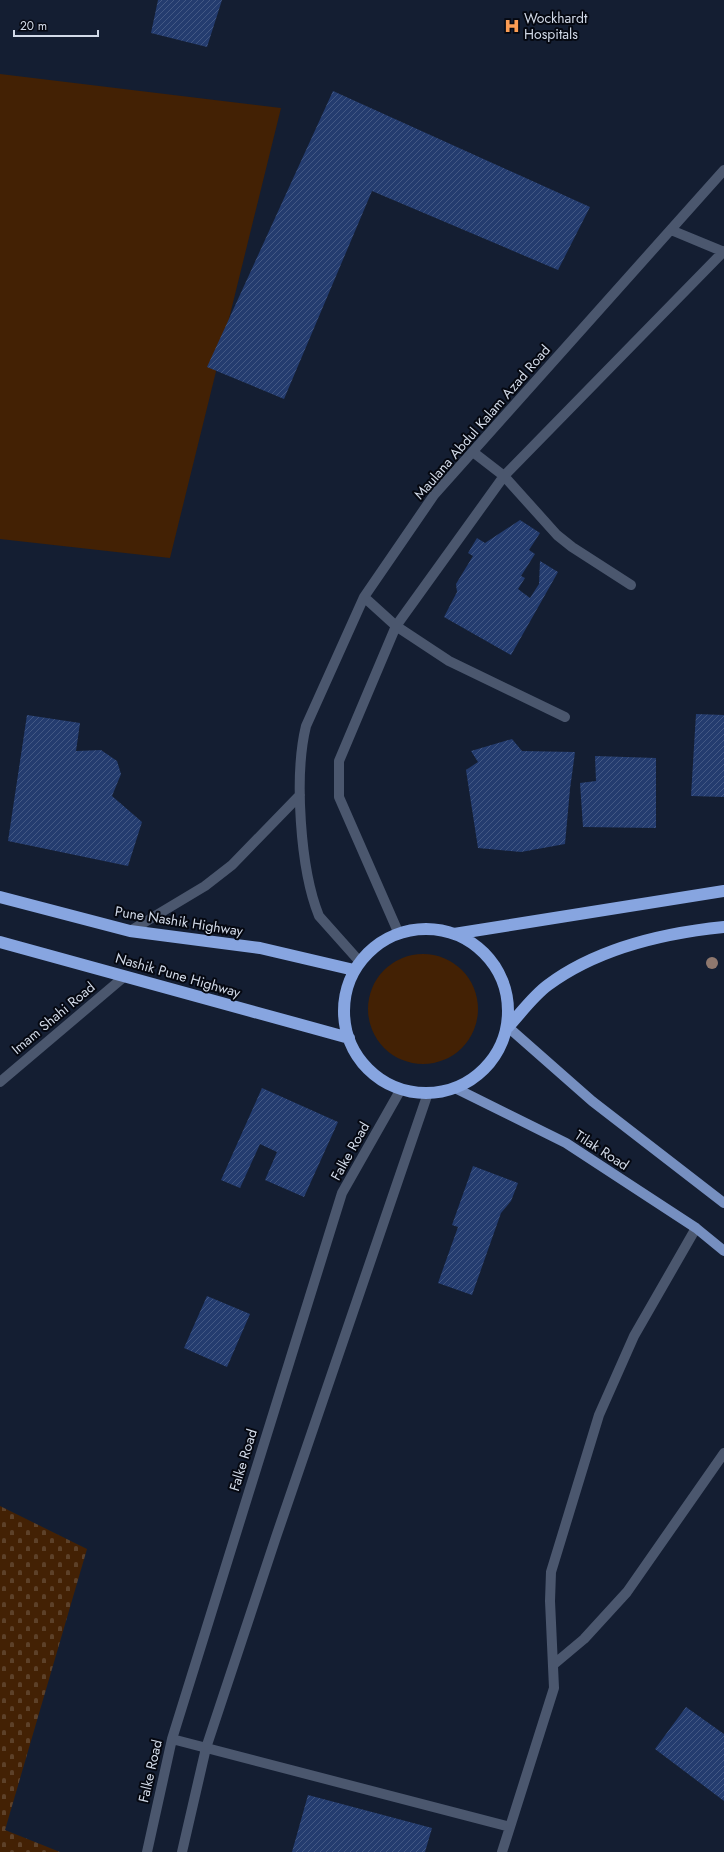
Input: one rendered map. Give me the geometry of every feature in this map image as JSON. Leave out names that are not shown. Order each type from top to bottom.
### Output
[{"type":"highway","points":[[454,934],[724,891]]},
{"type":"highway","name":"Pune Nashik Highway","points":[[0,897],[130,931],[260,948],[357,966]]},
{"type":"highway","points":[[508,1026],[547,985],[586,961],[628,945],[704,929],[724,927]]},
{"type":"highway","points":[[417,930],[430,930],[454,934],[475,945],[492,961],[503,981],[508,1004],[508,1026],[501,1047],[489,1064],[474,1078],[455,1088],[428,1093],[401,1089],[378,1078],[360,1060],[349,1038],[344,1019],[345,998],[357,966],[378,945],[399,934],[417,930]]},
{"type":"highway","name":"Nashik Pune Highway","points":[[0,942],[349,1038]]},
{"type":"main road","points":[[508,1026],[592,1101],[724,1203]]},
{"type":"main road","name":"Tilak Road","points":[[455,1088],[566,1143],[696,1228],[724,1251]]},
{"type":"street","name":"Maulana Abdul Kalam Azad Road","points":[[357,966],[319,916],[315,907],[306,869],[300,795],[302,742],[306,726],[364,597],[434,495],[724,170]]},
{"type":"street","points":[[399,934],[339,797],[339,762],[396,626],[504,476],[724,252],[671,230]]},
{"type":"street","points":[[473,452],[504,476],[557,535],[572,547],[631,585]]},
{"type":"street","points":[[364,597],[396,626],[449,661],[565,717]]},
{"type":"street","points":[[130,931],[205,886],[232,865],[300,795]]},
{"type":"street","name":"Imam Shahi Road","points":[[0,1082],[125,976]]},
{"type":"street","name":"Falke Road","points":[[147,1852],[172,1739],[342,1193],[401,1089]]},
{"type":"street","points":[[182,1852],[206,1748],[273,1544],[428,1093]]},
{"type":"street","points":[[502,1852],[554,1688],[550,1572],[599,1415],[634,1336],[696,1228]]},
{"type":"street","points":[[553,1664],[584,1639],[626,1592],[724,1453]]},
{"type":"street","points":[[172,1739],[510,1827]]},
{"type":"green space","points":[[0,74],[281,108],[170,558],[0,539]]},
{"type":"green space","points":[[423,954],[444,958],[454,963],[462,970],[469,978],[474,988],[478,1009],[474,1030],[469,1040],[462,1048],[454,1055],[444,1060],[423,1064],[402,1060],[392,1055],[384,1048],[377,1040],[372,1030],[368,1009],[372,988],[377,978],[384,970],[392,963],[402,958]]},
{"type":"green space","points":[[0,1506],[87,1549],[5,1830],[60,1852],[0,1852]]},
{"type":"building","points":[[158,0],[222,0],[207,47],[151,33]]},
{"type":"building","points":[[333,91],[590,207],[558,270],[372,191],[284,399],[207,367]]},
{"type":"building","points":[[520,520],[540,533],[529,550],[535,554],[521,576],[525,578],[518,589],[530,598],[539,584],[540,561],[558,572],[511,655],[444,617],[457,592],[456,584],[473,556],[468,553],[477,538],[485,543]]},
{"type":"building","points":[[696,714],[724,715],[724,797],[691,796]]},
{"type":"building","points":[[27,715],[80,723],[76,751],[101,750],[117,761],[121,774],[112,796],[142,822],[128,866],[8,841]]},
{"type":"building","points":[[512,739],[522,751],[575,752],[565,844],[521,852],[478,848],[466,770],[478,762],[471,751]]},
{"type":"building","points":[[595,756],[656,758],[656,828],[583,827],[580,783],[596,781]]},
{"type":"building","points":[[262,1088],[338,1122],[304,1197],[265,1180],[277,1152],[260,1144],[240,1188],[221,1180]]},
{"type":"building","points":[[473,1166],[518,1183],[511,1201],[501,1213],[472,1295],[438,1283],[458,1227],[452,1225]]},
{"type":"building","points":[[207,1296],[250,1314],[227,1367],[184,1348]]},
{"type":"building","points":[[686,1707],[724,1734],[724,1801],[655,1749]]},
{"type":"building","points":[[308,1795],[432,1828],[425,1852],[292,1852]]},
{"type":"place","name":"Wockhardt Hospitals","points":[[512,26]]}]
